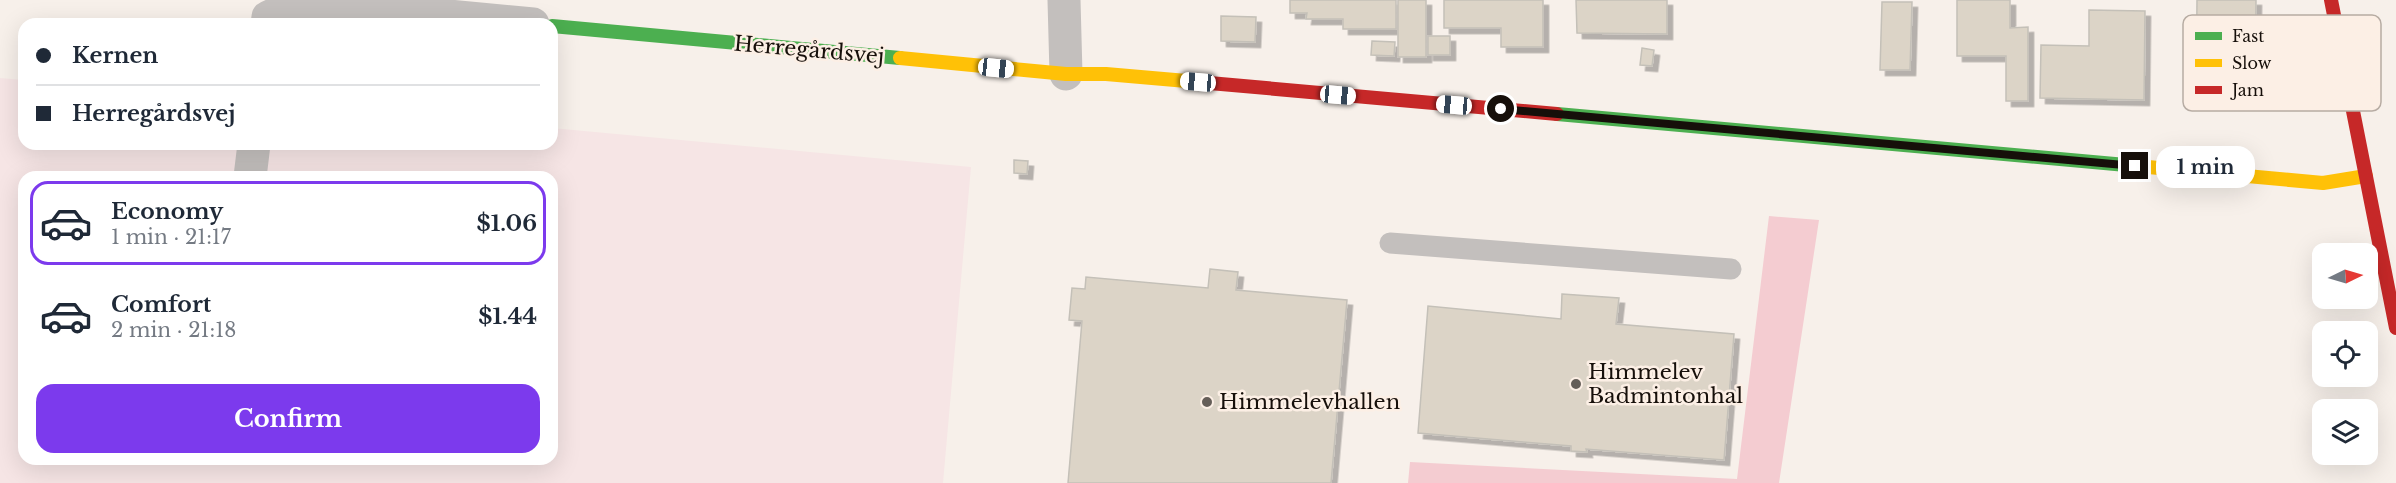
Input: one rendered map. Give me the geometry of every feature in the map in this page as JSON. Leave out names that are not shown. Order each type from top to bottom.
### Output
[{"type":"street","points":[[1064,0],[1066,74]]},
{"type":"street","points":[[2331,0],[2334,15]]},
{"type":"street","points":[[268,18],[302,2],[470,18]]},
{"type":"street","name":"Herregårdsvej","points":[[558,27],[1066,74],[1106,74],[2323,183],[2366,176]]},
{"type":"street","points":[[2353,111],[2396,328]]},
{"type":"street","points":[[251,171],[253,150]]},
{"type":"lane","points":[[1390,243],[1731,269]]},
{"type":"shaded area","points":[[0,78],[18,80],[18,150],[558,150],[558,129],[971,167],[943,483],[0,483]]},
{"type":"shaded area","points":[[1769,216],[1819,220],[1779,483],[1408,483],[1410,462],[1737,479]]},
{"type":"building","points":[[1290,0],[1396,0],[1396,29],[1343,29],[1343,19],[1306,19],[1307,13],[1290,13]]},
{"type":"building","points":[[1398,0],[1426,0],[1426,57],[1398,57]]},
{"type":"building","points":[[1444,0],[1543,0],[1543,47],[1501,47],[1501,28],[1444,28]]},
{"type":"building","points":[[1576,0],[1667,0],[1667,34],[1577,33]]},
{"type":"building","points":[[1957,0],[2010,0],[2010,28],[2028,27],[2028,101],[2006,101],[2006,56],[1957,56]]},
{"type":"building","points":[[2197,0],[2256,0],[2256,15],[2197,15]]},
{"type":"building","points":[[1882,2],[1912,2],[1910,70],[1880,70]]},
{"type":"building","points":[[2089,10],[2145,11],[2144,100],[2040,98],[2041,45],[2089,46]]},
{"type":"building","points":[[1221,16],[1256,17],[1255,42],[1221,41]]},
{"type":"building","points":[[1428,36],[1450,36],[1450,55],[1428,55]]},
{"type":"building","points":[[1372,41],[1395,42],[1394,56],[1371,55]]},
{"type":"building","points":[[1642,48],[1654,50],[1652,66],[1640,65]]},
{"type":"building","points":[[1014,160],[1028,161],[1027,174],[1014,173]]},
{"type":"building","name":"Himmelevhallen","points":[[1210,269],[1238,272],[1236,290],[1347,300],[1331,483],[1068,483],[1082,321],[1069,320],[1072,288],[1085,289],[1086,277],[1208,288]]},
{"type":"building","name":"Himmelev Badmintonhal","points":[[1562,294],[1619,298],[1616,324],[1734,334],[1724,460],[1586,449],[1587,452],[1571,451],[1571,446],[1418,433],[1428,306],[1561,319]]},
{"type":"traffic: fast","points":[[558,27],[900,58]]},
{"type":"traffic: fast","points":[[1557,114],[2126,165]]},
{"type":"traffic: slow","points":[[900,58],[1066,74],[1106,74],[1198,82]]},
{"type":"traffic: slow","points":[[2126,165],[2323,183],[2366,176]]},
{"type":"traffic: jam","points":[[2331,0],[2334,15]]},
{"type":"traffic: jam","points":[[1198,82],[1557,114]]},
{"type":"traffic: jam","points":[[2353,111],[2396,328]]},
{"type":"place","name":"Himmelev Badmintonhal","points":[[1576,384]]},
{"type":"place","name":"Himmelevhallen","points":[[1207,402]]},
{"type":"route","points":[[1501,109],[2135,166]]}]
